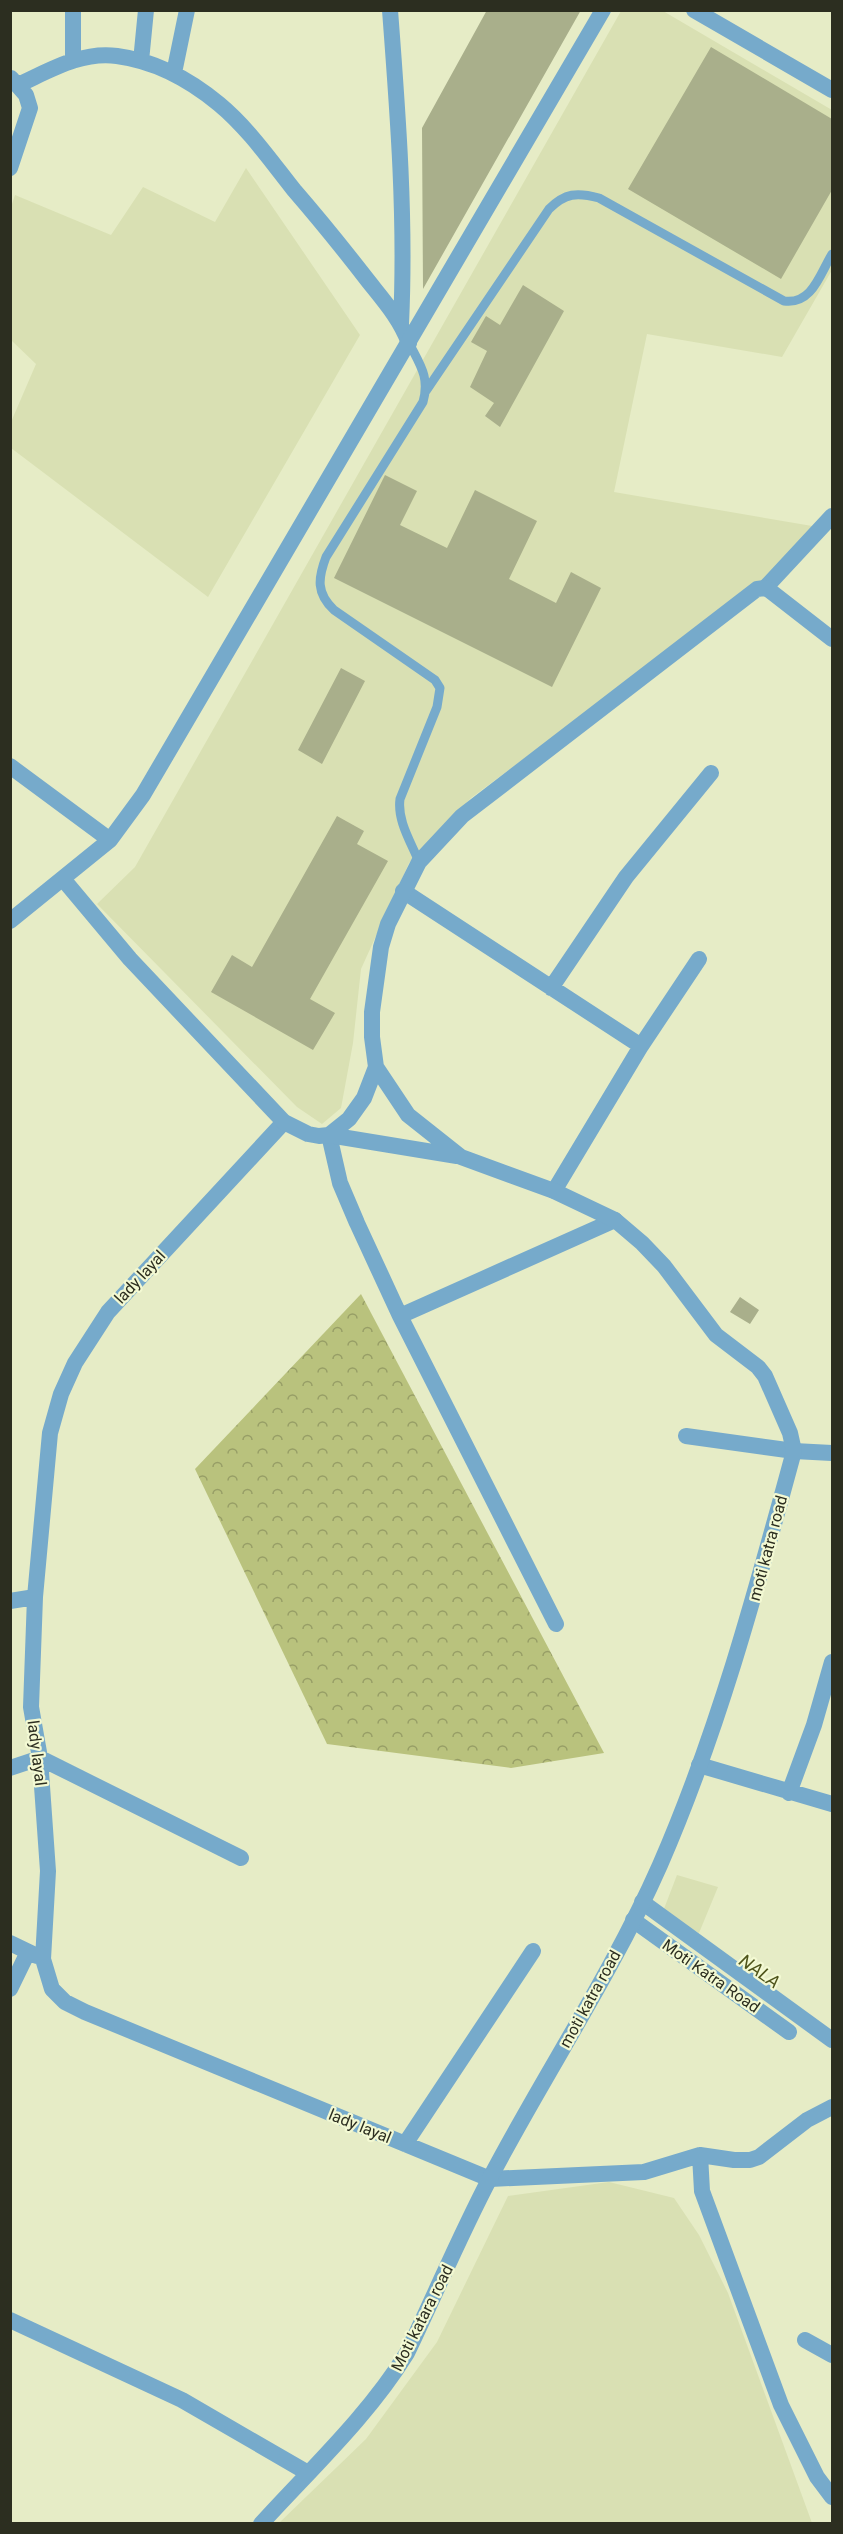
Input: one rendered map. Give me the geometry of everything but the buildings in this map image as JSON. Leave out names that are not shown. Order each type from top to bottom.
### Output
[{"type":"street","points":[[73,10],[73,60]]},
{"type":"street","points":[[141,61],[146,10]]},
{"type":"street","points":[[174,73],[187,10]]},
{"type":"street","points":[[390,10],[398,116],[404,271],[401,324]]},
{"type":"street","points":[[10,921],[110,840],[143,795],[603,10]]},
{"type":"street","points":[[694,10],[832,90]]},
{"type":"street","points":[[10,168],[30,108],[27,95],[14,81],[73,60],[92,56],[116,55],[174,73],[219,104],[244,129],[346,252],[401,324],[409,343]]},
{"type":"street","points":[[461,1157],[408,1115],[376,1066],[372,1037],[372,1012],[381,947],[388,924],[419,862],[462,816],[757,590],[765,588],[832,516]]},
{"type":"street","points":[[765,588],[832,639]]},
{"type":"street","points":[[10,766],[110,840]]},
{"type":"street","points":[[551,988],[626,877],[711,773]]},
{"type":"street","points":[[63,879],[130,959],[284,1122],[308,1134],[329,1135],[461,1157],[554,1191],[615,1220],[642,1242],[664,1266],[716,1335],[758,1368],[779,1405],[794,1444],[794,1451]]},
{"type":"street","points":[[403,891],[640,1046]]},
{"type":"street","points":[[554,1191],[640,1046],[699,959]]},
{"type":"street","points":[[329,1135],[357,1110],[376,1066]]},
{"type":"street","name":"lady layal","points":[[284,1122],[108,1312],[75,1363],[61,1394],[50,1433],[35,1597],[31,1707],[40,1758],[48,1894],[43,1959],[52,1989],[65,2002],[490,2179]]},
{"type":"street","points":[[329,1135],[340,1183],[400,1316],[556,1624]]},
{"type":"street","points":[[400,1316],[615,1220]]},
{"type":"street","points":[[686,1436],[794,1451],[832,1453]]},
{"type":"street","name":"moti katra road","points":[[490,2179],[633,1920],[660,1865],[699,1765],[742,1641],[794,1451]]},
{"type":"street","points":[[10,1601],[35,1597]]},
{"type":"street","points":[[789,1793],[814,1725],[832,1662]]},
{"type":"street","points":[[10,1768],[40,1758],[241,1858]]},
{"type":"street","points":[[699,1765],[832,1804]]},
{"type":"street","points":[[642,1902],[832,2040]]},
{"type":"street","name":"Moti Katra Road","points":[[633,1920],[789,2032]]},
{"type":"street","points":[[10,1943],[43,1959]]},
{"type":"street","points":[[10,1989],[28,1952]]},
{"type":"street","points":[[405,2144],[533,1952]]},
{"type":"street","points":[[490,2179],[644,2172],[700,2155],[750,2160],[759,2157],[807,2120],[832,2107]]},
{"type":"street","points":[[700,2155],[702,2191],[781,2405],[817,2477],[832,2498]]},
{"type":"street","name":"Moti katara road","points":[[261,2523],[355,2421],[397,2370],[490,2179]]},
{"type":"street","points":[[10,2320],[183,2400],[308,2473]]},
{"type":"street","points":[[805,2340],[832,2355]]},
{"type":"lane","points":[[426,391],[549,209],[561,197],[575,195],[599,198],[784,301],[802,300],[808,295],[832,254]]},
{"type":"lane","points":[[409,343],[426,378],[423,402],[326,557],[318,578],[326,603],[435,680],[440,688],[438,707],[400,799],[400,816],[419,862]]},
{"type":"shaded area","points":[[621,11],[663,11],[832,110],[832,270],[782,357],[647,334],[614,492],[818,527],[779,569],[471,798],[409,863],[361,969],[353,1043],[341,1108],[322,1124],[297,1107],[97,904],[135,867]]},
{"type":"shaded area","points":[[246,168],[360,335],[208,597],[11,448],[11,422],[36,364],[11,340],[11,207],[15,195],[111,235],[143,187],[215,222]]},
{"type":"shaded area","points":[[677,1875],[718,1887],[699,1933],[662,1914]]},
{"type":"shaded area","points":[[609,2182],[674,2198],[699,2235],[728,2293],[812,2523],[279,2523],[366,2439],[437,2342],[508,2196]]},
{"type":"green space","points":[[361,1294],[604,1753],[511,1768],[327,1744],[195,1469]]},
{"type":"water label","name":"NALA","points":[[760,1971]]}]
